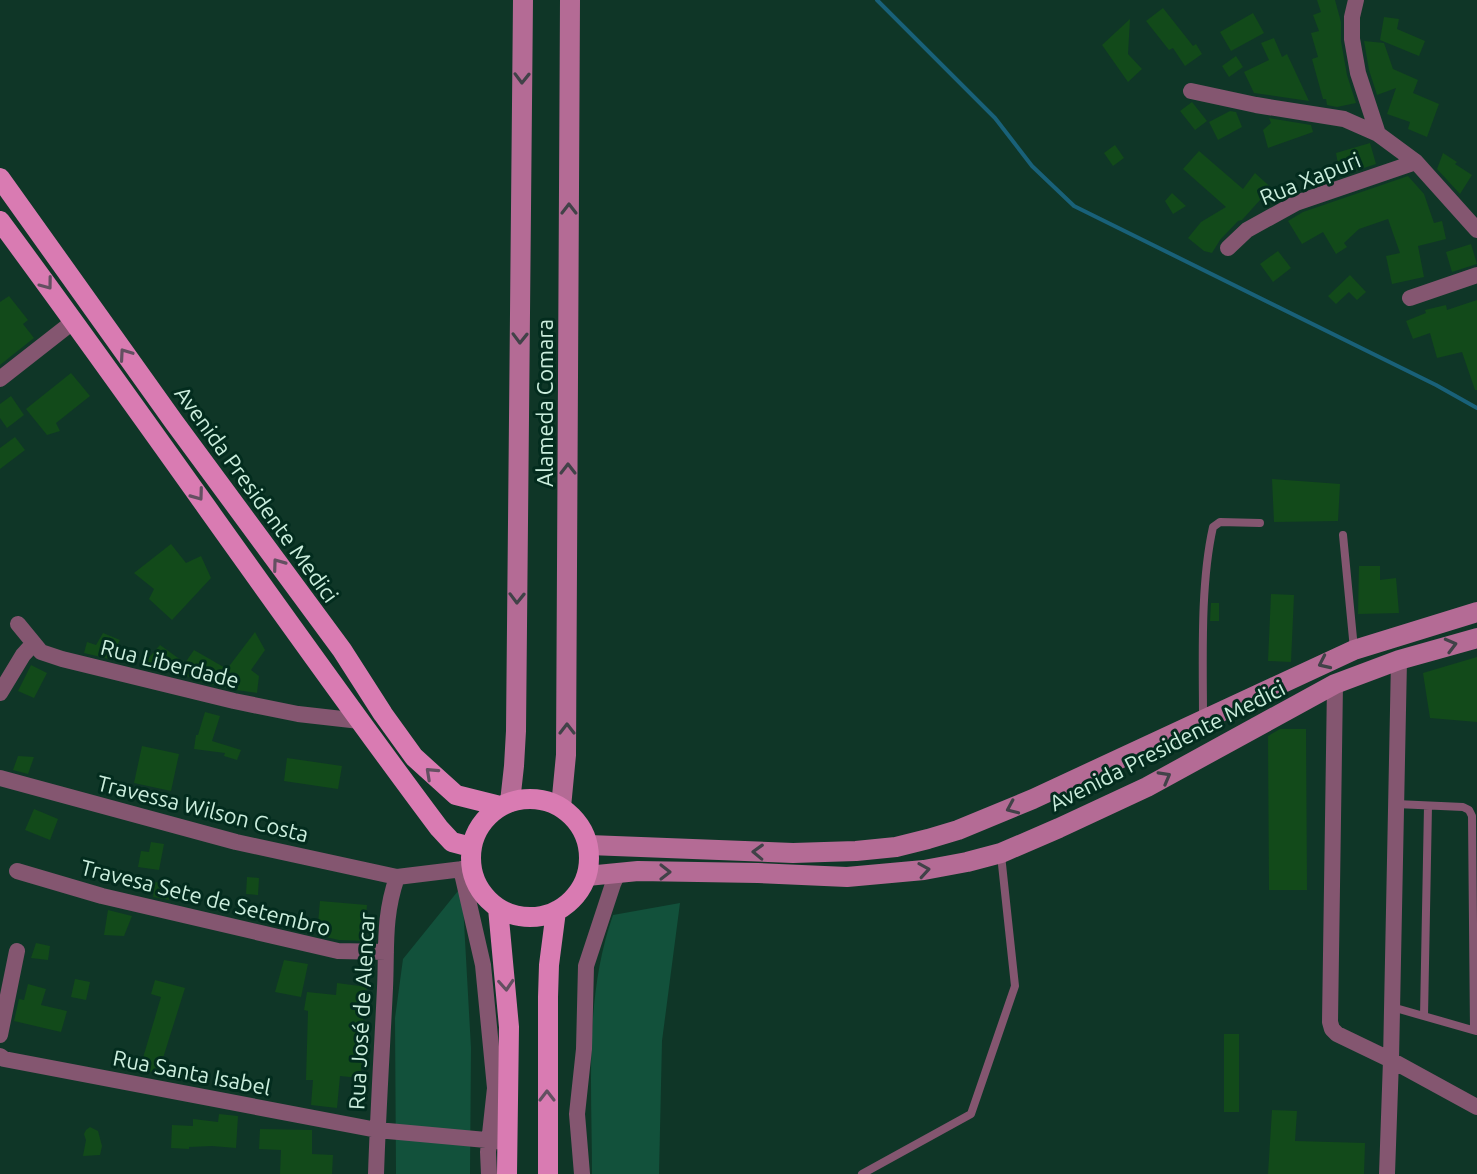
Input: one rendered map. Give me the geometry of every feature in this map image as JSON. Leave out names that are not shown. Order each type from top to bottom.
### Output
[{"type":"main road","name":"Avenida Presidente Medici","points":[[0,178],[342,650],[414,757],[456,795],[505,804]]},
{"type":"main road","points":[[0,221],[360,721],[439,828],[468,861],[483,894],[498,908],[516,916],[536,917],[556,911],[580,891],[590,861],[589,845],[574,817],[561,807],[545,800],[527,798],[505,804],[492,812],[478,828],[468,861]]},
{"type":"main road","points":[[498,908],[509,1027],[498,1141],[507,1174]]},
{"type":"main road","points":[[548,1174],[548,997],[556,911]]},
{"type":"street","name":"Alameda Comara","points":[[505,804],[514,766],[516,731],[523,0]]},
{"type":"street","name":"Alameda Comara","points":[[561,807],[566,755],[570,0]]},
{"type":"street","points":[[1356,0],[1352,39],[1358,73],[1378,134]]},
{"type":"street","points":[[1191,91],[1344,119],[1378,134],[1416,162],[1477,230]]},
{"type":"street","name":"Rua Xapuri","points":[[1228,248],[1253,225],[1296,203],[1416,162]]},
{"type":"street","points":[[1410,298],[1477,275]]},
{"type":"street","points":[[0,379],[74,321]]},
{"type":"street","name":"Avenida Presidente Medici","points":[[589,845],[793,853],[896,847],[958,830],[999,813],[1354,650],[1477,612]]},
{"type":"street","points":[[0,693],[33,644],[18,624]]},
{"type":"street","name":"Avenida Presidente Medici","points":[[587,876],[638,871],[847,877],[924,870],[1001,853],[1147,787],[1335,684],[1399,660],[1477,638]]},
{"type":"street","name":"Rua Liberdade","points":[[33,644],[41,652],[62,659],[234,701],[298,714],[360,721]]},
{"type":"street","points":[[1387,1174],[1399,660]]},
{"type":"street","points":[[1335,684],[1332,1029],[1477,1107]]},
{"type":"street","name":"Travessa Wilson Costa","points":[[0,778],[236,842],[397,877]]},
{"type":"street","points":[[397,877],[468,861],[483,965],[495,1088],[498,1141],[489,1174]]},
{"type":"street","name":"Travesa Sete de Setembro","points":[[17,871],[102,896],[338,951],[386,952]]},
{"type":"street","points":[[582,1174],[577,1114],[584,1049],[586,966],[618,873]]},
{"type":"street","name":"Rua José de Alencar","points":[[376,1174],[386,917],[397,877]]},
{"type":"street","points":[[0,1035],[17,951]]},
{"type":"street","name":"Rua Santa Isabel","points":[[0,1056],[377,1130],[498,1141]]},
{"type":"lane","points":[[1203,720],[1205,598],[1213,527],[1220,522],[1260,523]]},
{"type":"lane","points":[[1343,535],[1354,650]]},
{"type":"lane","points":[[1392,1007],[1475,1030],[1472,816],[1463,807],[1396,804]]},
{"type":"lane","points":[[1424,1016],[1428,806]]},
{"type":"lane","points":[[862,1174],[971,1114],[1015,986],[1001,853]]},
{"type":"green space","points":[[462,886],[471,1048],[470,1174],[396,1174],[395,1018],[403,959]]},
{"type":"green space","points":[[680,903],[662,1041],[659,1174],[592,1174],[594,1010],[597,978],[613,915]]},
{"type":"building","points":[[1317,0],[1335,0],[1341,22],[1347,75],[1356,103],[1337,107],[1327,105],[1326,99],[1323,99],[1312,59],[1318,57],[1311,33],[1319,31],[1313,15],[1321,12]]},
{"type":"building","points":[[1163,8],[1202,54],[1185,66],[1173,48],[1169,50],[1146,21]]},
{"type":"building","points":[[1253,13],[1264,33],[1231,51],[1220,32]]},
{"type":"building","points":[[1384,17],[1399,19],[1397,29],[1425,41],[1419,56],[1380,40]]},
{"type":"building","points":[[1130,19],[1128,54],[1142,69],[1128,82],[1102,45]]},
{"type":"building","points":[[1274,38],[1282,57],[1287,54],[1309,101],[1254,93],[1244,72],[1269,60],[1261,43]]},
{"type":"building","points":[[1364,41],[1384,43],[1393,69],[1418,80],[1413,93],[1439,104],[1427,137],[1408,129],[1410,122],[1387,114],[1396,88],[1377,95]]},
{"type":"building","points":[[1236,56],[1243,67],[1229,77],[1222,66]]},
{"type":"building","points":[[1192,102],[1207,121],[1195,130],[1180,111]]},
{"type":"building","points":[[1230,111],[1236,112],[1242,127],[1218,140],[1209,122]]},
{"type":"building","points":[[1269,118],[1311,125],[1313,132],[1268,148],[1263,130],[1271,123]]},
{"type":"building","points":[[1370,143],[1376,164],[1340,176],[1336,153]]},
{"type":"building","points":[[1115,145],[1124,158],[1113,166],[1104,153]]},
{"type":"building","points":[[1199,151],[1243,189],[1255,173],[1278,194],[1267,206],[1260,200],[1220,240],[1212,253],[1204,251],[1188,238],[1201,222],[1226,207],[1183,169]]},
{"type":"building","points":[[1443,153],[1472,175],[1460,194],[1437,169]]},
{"type":"building","points":[[1408,176],[1424,194],[1434,223],[1442,221],[1446,239],[1418,246],[1424,277],[1392,284],[1386,256],[1400,253],[1388,219],[1359,229],[1344,243],[1347,247],[1336,254],[1323,232],[1302,244],[1288,221],[1303,212]]},
{"type":"building","points":[[1172,193],[1186,206],[1173,214],[1165,201]]},
{"type":"building","points":[[1471,244],[1477,264],[1452,272],[1446,252]]},
{"type":"building","points":[[1278,251],[1291,268],[1273,282],[1260,264]]},
{"type":"building","points":[[1350,275],[1366,292],[1357,300],[1349,292],[1336,304],[1328,296]]},
{"type":"building","points":[[9,296],[28,320],[23,324],[34,338],[0,365],[0,302]]},
{"type":"building","points":[[1477,300],[1475,390],[1462,352],[1437,358],[1430,333],[1413,339],[1406,321],[1426,313],[1425,310],[1446,305],[1447,310]]},
{"type":"building","points":[[71,373],[90,396],[56,423],[60,431],[47,435],[26,409]]},
{"type":"building","points":[[11,396],[24,415],[7,428],[0,418],[0,404]]},
{"type":"building","points":[[15,437],[25,450],[0,469],[0,448]]},
{"type":"building","points":[[1272,479],[1340,484],[1338,521],[1274,522]]},
{"type":"building","points":[[171,544],[186,563],[201,556],[211,578],[172,620],[149,599],[154,589],[134,573]]},
{"type":"building","points":[[1359,566],[1380,566],[1380,580],[1396,578],[1399,613],[1358,614]]},
{"type":"building","points":[[1271,594],[1294,595],[1291,662],[1268,661]]},
{"type":"building","points":[[1211,603],[1219,603],[1219,621],[1210,621]]},
{"type":"building","points":[[255,632],[265,650],[251,670],[259,676],[257,693],[193,680],[171,666],[166,673],[146,661],[160,645],[185,663],[194,650],[227,669]]},
{"type":"building","points":[[103,633],[120,640],[109,659],[84,653],[87,642],[96,645]]},
{"type":"building","points":[[1477,657],[1477,722],[1430,718],[1423,673]]},
{"type":"building","points":[[31,665],[47,673],[34,698],[18,691]]},
{"type":"building","points":[[205,712],[220,716],[212,741],[241,750],[237,760],[224,756],[225,753],[194,749]]},
{"type":"building","points":[[1280,729],[1306,729],[1307,890],[1269,890],[1268,736]]},
{"type":"building","points":[[142,746],[179,754],[171,791],[134,783]]},
{"type":"building","points":[[18,756],[34,757],[28,774],[13,770]]},
{"type":"building","points":[[287,758],[342,766],[338,789],[284,781]]},
{"type":"building","points":[[34,809],[58,819],[50,840],[25,830]]},
{"type":"building","points":[[151,842],[164,844],[159,870],[138,867],[141,851],[149,852]]},
{"type":"building","points":[[247,877],[259,878],[258,895],[246,894]]},
{"type":"building","points":[[155,882],[171,884],[169,900],[153,897]]},
{"type":"building","points":[[320,901],[367,905],[364,941],[317,935]]},
{"type":"building","points":[[108,910],[132,916],[124,936],[104,935]]},
{"type":"building","points":[[36,943],[50,946],[48,960],[31,958]]},
{"type":"building","points":[[284,960],[308,964],[301,997],[275,992]]},
{"type":"building","points":[[75,979],[90,982],[86,1000],[71,997]]},
{"type":"building","points":[[155,980],[185,988],[158,1074],[140,1068],[161,997],[151,994]]},
{"type":"building","points":[[337,983],[367,987],[360,1078],[340,1076],[337,1108],[311,1105],[313,1080],[306,1080],[308,1011],[304,1010],[307,992],[336,995]]},
{"type":"building","points":[[28,984],[46,989],[41,1005],[67,1011],[61,1032],[14,1021],[19,999],[24,1000]]},
{"type":"building","points":[[1224,1034],[1239,1034],[1239,1112],[1224,1112]]},
{"type":"building","points":[[1272,1110],[1297,1111],[1295,1141],[1365,1143],[1364,1174],[1268,1174]]},
{"type":"building","points":[[219,1114],[238,1116],[236,1148],[171,1148],[172,1125],[193,1126],[193,1119],[218,1122]]},
{"type":"building","points":[[90,1127],[98,1131],[102,1146],[100,1155],[83,1156],[84,1134]]},
{"type":"building","points":[[260,1129],[312,1130],[312,1154],[333,1155],[332,1174],[280,1174],[281,1150],[259,1149]]},
{"type":"waterway","points":[[877,0],[995,118],[1032,166],[1074,206],[1477,408]]}]
